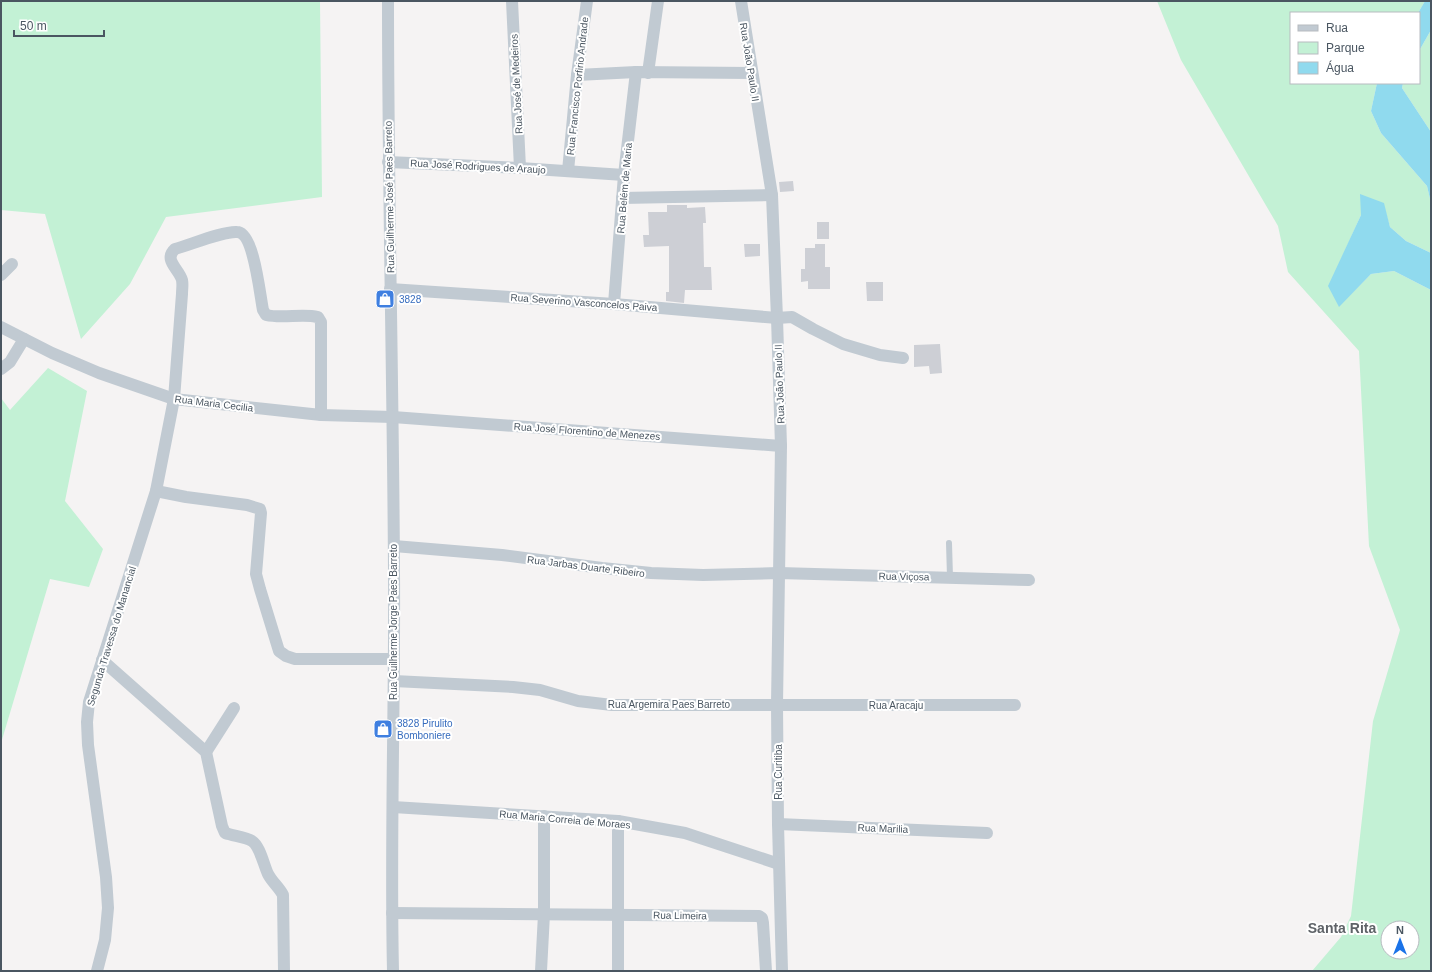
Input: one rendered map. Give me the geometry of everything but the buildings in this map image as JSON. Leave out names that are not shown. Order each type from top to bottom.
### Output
[{"type":"street","name":"Rua Guilherme José Paes Barreto","points":[[388,1],[388,162],[392,417]]},
{"type":"street","name":"Rua José de Medeiros","points":[[512,1],[520,168]]},
{"type":"street","name":"Rua Francisco Porfirio Andrade","points":[[568,171],[577,75],[587,1]]},
{"type":"street","points":[[648,73],[658,1]]},
{"type":"street","name":"Rua João Paulo II","points":[[741,1],[751,73],[772,195],[778,318],[781,446],[779,573]]},
{"type":"street","points":[[577,75],[636,72],[751,73]]},
{"type":"street","name":"Rua Belém de Maria","points":[[614,304],[624,175],[636,72]]},
{"type":"street","name":"Rua José Rodrigues de Araujo","points":[[388,162],[520,168],[624,175]]},
{"type":"street","points":[[622,198],[772,195]]},
{"type":"street","name":"Segunda Travessa do Manancial","points":[[97,971],[105,940],[108,908],[106,876],[88,745],[87,722],[89,702],[156,491],[174,399],[182,294],[182,281],[169,256],[175,249],[226,233],[242,233],[246,236],[255,263],[263,310],[266,316],[276,318],[310,315],[318,317],[321,322],[321,415]]},
{"type":"street","points":[[1,274],[12,264]]},
{"type":"street","name":"Rua Severino Vasconcelos Paiva","points":[[390,288],[614,304],[778,318],[792,317],[843,344],[880,355],[903,358]]},
{"type":"street","name":"Rua Maria Cecilia","points":[[1,327],[99,374],[174,399],[321,415],[392,417]]},
{"type":"street","points":[[1,369],[10,362],[24,339]]},
{"type":"street","name":"Rua José Florentino de Menezes","points":[[392,417],[781,446]]},
{"type":"street","name":"Rua Guilherme Jorge Paes Barreto","points":[[392,417],[394,546],[393,971]]},
{"type":"street","points":[[156,491],[186,497],[247,505],[260,509],[261,513],[256,574],[279,651],[286,656],[295,659],[393,659]]},
{"type":"street","name":"Rua Jarbas Duarte Ribeiro","points":[[394,546],[502,555],[650,573],[703,575],[779,573]]},
{"type":"street","name":"Rua Viçosa","points":[[779,573],[1029,580]]},
{"type":"street","name":"Rua Curitiba","points":[[779,573],[778,824],[782,971]]},
{"type":"street","points":[[102,660],[206,752],[222,826],[226,833],[251,840],[256,844],[268,875],[283,894],[284,971]]},
{"type":"street","name":"Rua Argemira Paes Barreto","points":[[394,681],[540,690],[578,700],[612,705],[778,704]]},
{"type":"street","name":"Rua Aracaju","points":[[778,704],[1015,705]]},
{"type":"street","points":[[206,752],[234,708]]},
{"type":"street","name":"Rua Maria Correia de Moraes","points":[[393,807],[618,821],[686,833],[779,864]]},
{"type":"street","points":[[541,971],[544,914],[544,816]]},
{"type":"street","points":[[618,821],[618,971]]},
{"type":"street","name":"Rua Marilia","points":[[778,824],[987,833]]},
{"type":"street","name":"Rua Limeira","points":[[392,913],[759,916],[762,918],[763,923],[766,971]]},
{"type":"lane","points":[[949,542],[950,577]]},
{"type":"green space","points":[[1,1],[320,1],[322,197],[166,217],[130,284],[81,339],[45,214],[1,210]]},
{"type":"green space","points":[[1157,1],[1425,1],[1419,12],[1290,12],[1290,84],[1377,84],[1371,111],[1381,133],[1427,186],[1431,203],[1431,253],[1406,241],[1390,227],[1383,203],[1361,215],[1329,286],[1339,306],[1371,274],[1394,271],[1431,290],[1431,971],[1312,971],[1341,937],[1351,916],[1373,721],[1400,630],[1369,546],[1359,351],[1288,272],[1278,226],[1181,60]]},
{"type":"green space","points":[[1431,30],[1431,132],[1402,88],[1403,84],[1420,84],[1420,49]]},
{"type":"green space","points":[[48,368],[87,391],[65,501],[103,549],[89,587],[50,579],[1,743],[1,398],[10,410]]},
{"type":"water","points":[[1425,1],[1431,1],[1431,30],[1420,49],[1420,12],[1419,12]]},
{"type":"water","points":[[1377,84],[1403,84],[1402,88],[1431,132],[1431,203],[1427,186],[1381,133],[1371,111]]},
{"type":"water","points":[[1360,194],[1384,203],[1390,227],[1406,241],[1431,253],[1431,290],[1394,271],[1371,274],[1339,307],[1328,286],[1361,215]]},
{"type":"place","name":"3828","points":[[385,299]]},
{"type":"place","name":"3828 Pirulito Bomboniere","points":[[383,729]]},
{"type":"district","name":"Santa Rita","points":[[1342,928]]}]
